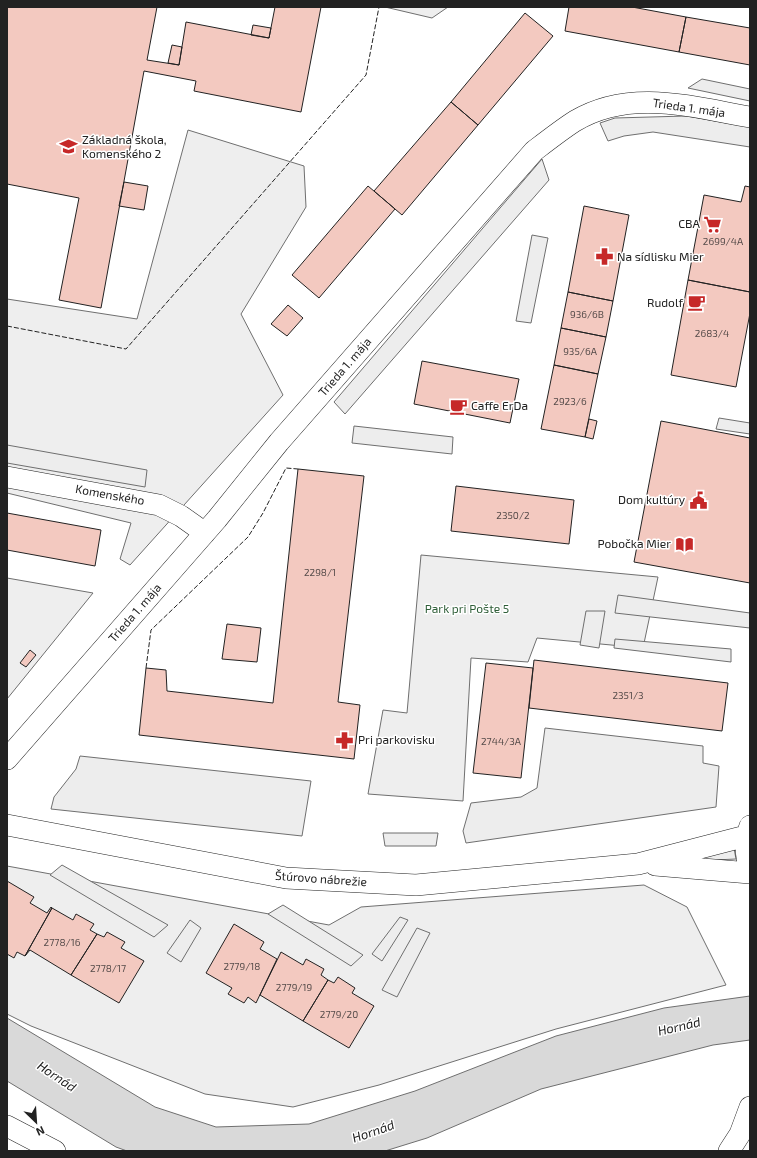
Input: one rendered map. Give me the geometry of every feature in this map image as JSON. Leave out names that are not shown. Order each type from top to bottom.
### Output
[{"type":"street","name":"Trieda 1. mája","points":[[7,759],[205,533],[279,442],[534,151],[576,120],[621,103],[660,101],[750,117]]},
{"type":"street","name":"Komenského","points":[[7,477],[159,505],[181,516],[205,533]]},
{"type":"street","name":"Štúrovo nábrežie","points":[[7,825],[286,878],[416,885],[638,864]]},
{"type":"street","points":[[638,864],[748,831],[746,855],[750,869]]},
{"type":"street","points":[[638,864],[750,873]]},
{"type":"street","points":[[729,1151],[740,1134],[750,1107]]},
{"type":"street","points":[[7,1126],[55,1151]]},
{"type":"green space","points":[[385,7],[448,7],[432,18]]},
{"type":"green space","points":[[188,130],[304,166],[306,207],[241,314],[283,395],[130,565],[120,559],[131,523],[7,493],[7,299],[137,319]]},
{"type":"green space","name":"Park pri Pošte 5","points":[[421,555],[658,577],[643,648],[537,638],[528,662],[471,658],[463,801],[368,794],[383,710],[407,713]]},
{"type":"green space","points":[[7,578],[93,593],[7,699]]},
{"type":"green space","points":[[734,848],[736,859],[693,861],[692,857]]},
{"type":"green space","points":[[7,866],[329,925],[361,907],[644,885],[687,907],[726,985],[556,1029],[379,1085],[293,1107],[205,1094],[31,1026],[7,1014]]},
{"type":"shaded area","points":[[702,79],[750,89],[750,101],[688,88]]},
{"type":"shaded area","points":[[686,116],[750,127],[750,147],[653,132],[624,136],[608,141],[600,123],[615,118]]},
{"type":"shaded area","points":[[542,159],[549,180],[345,414],[334,402]]},
{"type":"shaded area","points":[[532,235],[548,238],[531,323],[516,321]]},
{"type":"shaded area","points":[[719,418],[750,423],[750,434],[716,429]]},
{"type":"shaded area","points":[[354,426],[453,437],[452,454],[352,443]]},
{"type":"shaded area","points":[[7,445],[147,470],[145,487],[7,463]]},
{"type":"shaded area","points":[[618,595],[750,613],[750,628],[615,613]]},
{"type":"shaded area","points":[[586,611],[605,611],[599,648],[580,645]]},
{"type":"shaded area","points":[[615,639],[731,649],[731,662],[614,648]]},
{"type":"shaded area","points":[[545,728],[703,746],[703,763],[719,766],[716,807],[466,843],[463,831],[471,803],[521,797],[537,788]]},
{"type":"shaded area","points":[[80,756],[311,781],[302,836],[51,809],[54,797],[76,769]]},
{"type":"shaded area","points":[[383,833],[438,833],[436,846],[385,846]]},
{"type":"shaded area","points":[[62,865],[168,925],[154,937],[50,875]]},
{"type":"shaded area","points":[[283,905],[363,955],[351,966],[268,914]]},
{"type":"shaded area","points":[[400,917],[408,920],[382,961],[372,954]]},
{"type":"shaded area","points":[[190,920],[201,928],[181,962],[167,953]]},
{"type":"shaded area","points":[[417,928],[430,933],[397,997],[382,990]]},
{"type":"water","name":"Hornád","points":[[750,996],[750,1040],[713,1045],[541,1089],[427,1138],[385,1151],[127,1151],[116,1147],[7,1081],[7,1018],[155,1107],[216,1127],[309,1124],[415,1091],[556,1036],[664,1008]]},
{"type":"building","name":"Základná škola, Komenského 2","points":[[7,7],[157,7],[147,60],[179,65],[186,22],[269,38],[275,7],[321,7],[301,112],[194,91],[196,81],[144,71],[101,308],[59,300],[79,198],[7,184]]},
{"type":"building","points":[[569,7],[632,7],[686,17],[679,52],[565,31]]},
{"type":"building","points":[[525,13],[553,36],[478,125],[451,102]]},
{"type":"building","points":[[686,17],[750,28],[750,65],[679,52]]},
{"type":"building","points":[[253,25],[271,28],[269,38],[251,35]]},
{"type":"building","points":[[172,45],[182,47],[179,65],[168,63]]},
{"type":"building","points":[[451,102],[478,125],[402,215],[374,191]]},
{"type":"building","points":[[124,182],[148,186],[144,210],[119,206]]},
{"type":"building","points":[[368,186],[395,209],[319,298],[292,275]]},
{"type":"building","points":[[745,186],[750,187],[750,292],[688,280],[704,195],[741,202]]},
{"type":"building","points":[[584,206],[629,215],[613,301],[568,292]]},
{"type":"building","points":[[688,280],[750,292],[750,313],[736,387],[671,375]]},
{"type":"building","points":[[568,292],[613,301],[606,337],[561,328]]},
{"type":"building","points":[[288,305],[303,318],[287,336],[271,324]]},
{"type":"building","points":[[561,328],[606,337],[598,374],[554,365]]},
{"type":"building","points":[[422,361],[519,379],[510,423],[414,404]]},
{"type":"building","points":[[554,365],[598,374],[585,437],[541,429]]},
{"type":"building","points":[[589,419],[597,421],[593,439],[585,437]]},
{"type":"building","name":"Dom kultúry","points":[[661,421],[750,438],[750,583],[634,562]]},
{"type":"building","points":[[298,469],[364,476],[338,702],[360,705],[354,759],[139,735],[146,668],[166,670],[167,691],[273,703]]},
{"type":"building","points":[[456,486],[574,500],[569,544],[451,531]]},
{"type":"building","points":[[7,513],[101,530],[95,566],[7,550]]},
{"type":"building","points":[[227,624],[261,628],[257,662],[222,659]]},
{"type":"building","points":[[30,650],[36,655],[26,667],[20,663]]},
{"type":"building","points":[[534,660],[728,683],[722,731],[529,708]]},
{"type":"building","points":[[486,663],[533,668],[521,778],[473,773]]},
{"type":"building","points":[[7,881],[34,897],[30,903],[47,913],[51,907],[52,908],[25,956],[17,952],[14,958],[7,954]]},
{"type":"building","points":[[52,908],[73,920],[76,914],[94,924],[90,930],[97,934],[71,975],[30,950],[25,956]]},
{"type":"building","points":[[234,924],[264,942],[260,949],[277,959],[256,1003],[248,997],[244,1003],[228,994],[232,988],[206,973]]},
{"type":"building","points":[[107,932],[125,942],[121,948],[144,961],[119,1003],[71,975],[97,934],[104,937]]},
{"type":"building","points":[[281,952],[303,965],[306,959],[324,969],[321,975],[328,980],[303,1021],[260,995]]},
{"type":"building","points":[[338,977],[355,988],[352,993],[374,1006],[349,1048],[303,1021],[328,980],[334,983]]},
{"type":"fence","points":[[7,326],[126,349],[366,75],[379,7]]},
{"type":"fence","points":[[146,668],[151,630],[248,537],[263,513],[286,468],[298,469]]},
{"type":"place","name":"Základná škola, Komenského 2","points":[[69,147]]},
{"type":"place","name":"CBA","points":[[713,224]]},
{"type":"place","name":"Na sídlisku Mier","points":[[604,257]]},
{"type":"place","name":"Rudolf","points":[[696,303]]},
{"type":"place","name":"Caffe ErDa","points":[[458,406]]},
{"type":"place","name":"Dom kultúry","points":[[698,500]]},
{"type":"place","name":"Pobočka Mier","points":[[684,544]]},
{"type":"place","name":"Pri parkovisku","points":[[345,740]]}]
